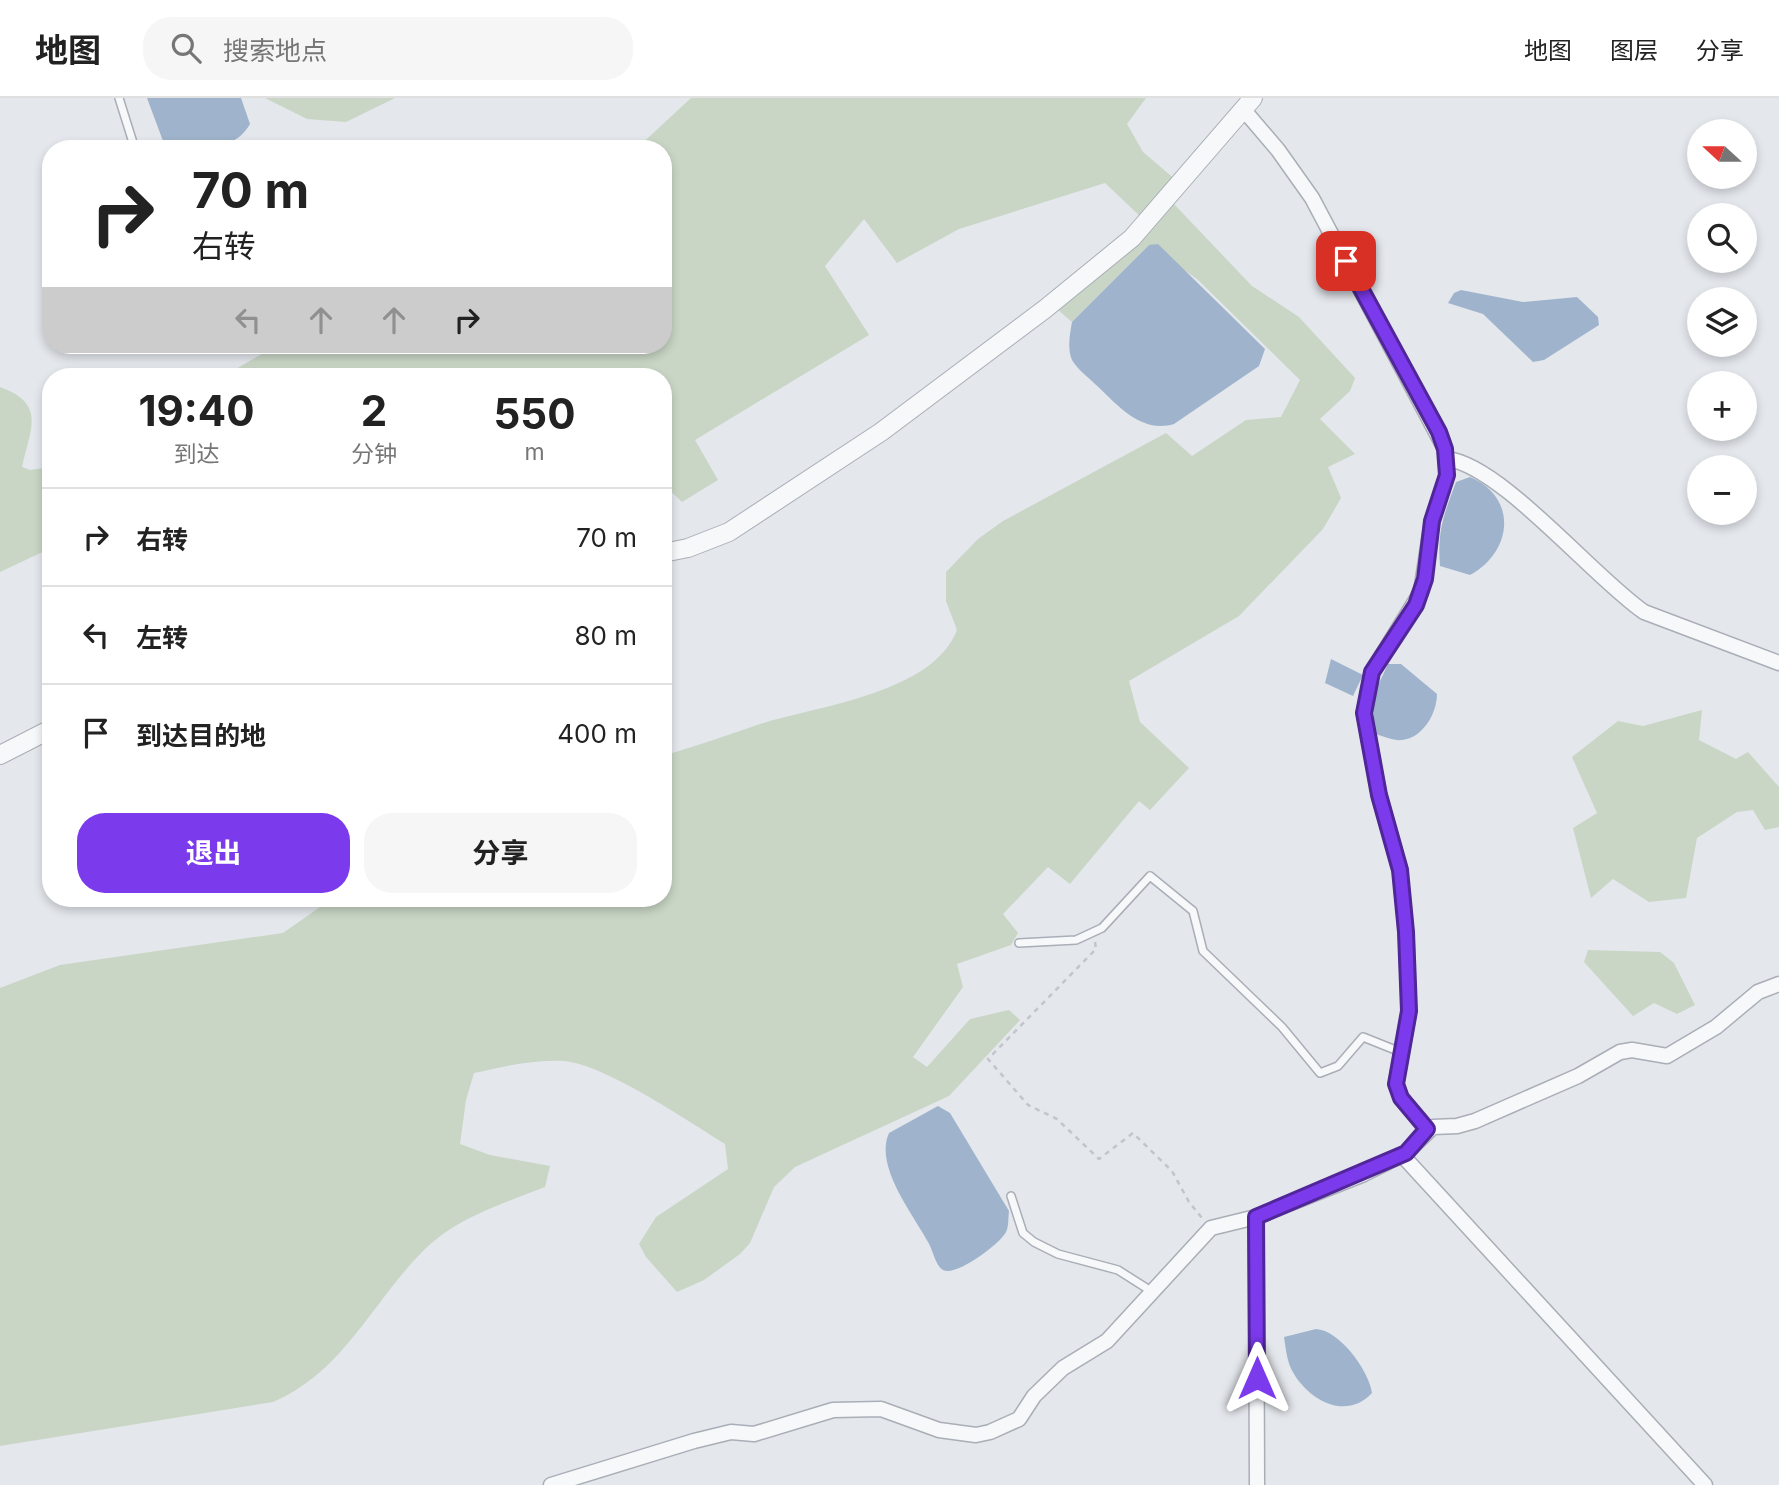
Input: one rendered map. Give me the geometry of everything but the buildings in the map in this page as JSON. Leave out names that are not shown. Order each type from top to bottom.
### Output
[{"type":"street","points":[[672,551],[729,532],[881,432],[1035,317],[1132,238],[1248,104],[1317,207],[1439,432],[1447,458],[1447,475],[1432,521],[1421,592],[1372,672],[1365,698],[1365,728],[1400,870],[1409,992],[1403,1053],[1397,1075],[1398,1091],[1427,1129]]},
{"type":"street","points":[[1447,458],[1478,469],[1554,531],[1627,600],[1644,612],[1779,663]]},
{"type":"street","points":[[0,755],[42,734]]},
{"type":"street","points":[[551,1485],[694,1441],[731,1432],[754,1434],[832,1410],[881,1409],[939,1430],[976,1435],[990,1432],[1019,1419],[1034,1396],[1063,1368],[1107,1341],[1151,1290],[1211,1228],[1256,1217],[1402,1155],[1427,1129],[1475,1121],[1578,1076],[1620,1052],[1632,1050],[1667,1056],[1716,1027],[1758,992],[1779,984]]},
{"type":"street","points":[[1402,1155],[1705,1485]]},
{"type":"street","points":[[1256,1217],[1257,1485]]},
{"type":"lane","points":[[119,98],[132,140]]},
{"type":"lane","points":[[1019,943],[1076,940],[1101,928],[1150,876],[1193,911],[1203,951],[1282,1027],[1320,1073],[1338,1066],[1363,1037],[1403,1053]]},
{"type":"lane","points":[[1011,1196],[1023,1233],[1034,1242],[1058,1254],[1118,1269],[1151,1290]]},
{"type":"path","points":[[1093,932],[1096,949],[988,1059],[1028,1105],[1057,1119],[1099,1159],[1133,1133],[1172,1171],[1189,1202],[1211,1228]]},
{"type":"green space","points":[[265,98],[395,98],[346,122],[307,119]]},
{"type":"green space","points":[[691,98],[1146,98],[1127,124],[1143,152],[1177,181],[1143,219],[1105,183],[959,229],[897,263],[864,219],[825,266],[869,335],[695,440],[718,480],[682,502],[672,493],[672,368],[238,368],[262,354],[672,354],[672,140],[646,140]]},
{"type":"green space","points":[[1172,202],[1252,286],[1299,317],[1355,378],[1350,391],[1320,419],[1355,454],[1328,467],[1341,498],[1323,529],[1239,616],[1129,681],[1140,722],[1189,768],[1150,810],[1139,801],[1070,884],[1048,867],[1003,914],[1018,933],[1011,945],[957,964],[963,987],[913,1057],[927,1067],[970,1019],[1009,1010],[1020,1020],[949,1096],[795,1167],[774,1187],[750,1243],[740,1254],[704,1280],[677,1292],[646,1257],[639,1244],[656,1217],[728,1169],[725,1144],[646,1095],[581,1064],[541,1061],[474,1073],[466,1100],[460,1144],[490,1155],[550,1166],[545,1187],[480,1213],[435,1240],[404,1272],[355,1335],[319,1373],[273,1402],[0,1446],[0,988],[60,965],[283,933],[320,907],[672,907],[672,753],[760,724],[871,694],[924,669],[944,651],[957,630],[946,601],[946,572],[978,539],[1003,521],[1166,433],[1192,456],[1246,420],[1281,417],[1300,380],[1197,279],[1149,245],[1072,322],[1057,309]]},
{"type":"green space","points":[[0,387],[15,394],[30,410],[31,429],[22,467],[30,470],[42,468],[42,552],[0,572]]},
{"type":"green space","points":[[1702,710],[1699,740],[1736,759],[1748,752],[1779,787],[1779,827],[1765,830],[1753,810],[1737,812],[1697,838],[1686,898],[1649,902],[1613,879],[1591,898],[1573,828],[1597,813],[1572,757],[1618,721],[1643,726]]},
{"type":"green space","points":[[1588,950],[1660,952],[1674,963],[1695,1005],[1677,1014],[1654,1003],[1633,1016],[1584,962]]},
{"type":"water","points":[[147,98],[241,98],[250,124],[235,140],[163,140]]},
{"type":"water","points":[[1158,244],[1265,349],[1259,366],[1174,424],[1162,426],[1140,421],[1121,408],[1077,367],[1070,356],[1069,346],[1072,322],[1149,245]]},
{"type":"water","points":[[1461,290],[1523,302],[1577,297],[1598,317],[1599,325],[1544,360],[1533,362],[1483,314],[1448,303],[1454,293]]},
{"type":"water","points":[[1470,477],[1486,486],[1496,498],[1504,525],[1502,539],[1495,553],[1470,575],[1440,566],[1439,554],[1442,523],[1456,482]]},
{"type":"water","points":[[1331,659],[1363,675],[1353,696],[1325,683]]},
{"type":"water","points":[[1388,664],[1401,664],[1437,694],[1434,709],[1422,730],[1402,740],[1375,734],[1372,698]]},
{"type":"water","points":[[938,1106],[950,1113],[1009,1211],[1007,1230],[1002,1237],[977,1258],[949,1271],[938,1265],[928,1242],[897,1189],[887,1160],[886,1146],[889,1133]]},
{"type":"water","points":[[1316,1329],[1334,1336],[1359,1363],[1372,1393],[1362,1401],[1352,1405],[1330,1404],[1310,1393],[1294,1374],[1288,1361],[1284,1337]]},
{"type":"route","points":[[1257,1378],[1256,1217],[1364,1174],[1406,1153],[1427,1129],[1401,1098],[1396,1084],[1409,1011],[1406,932],[1400,870],[1379,795],[1364,713],[1372,672],[1416,605],[1421,592],[1432,521],[1447,475],[1447,458],[1439,432],[1346,261]]}]
